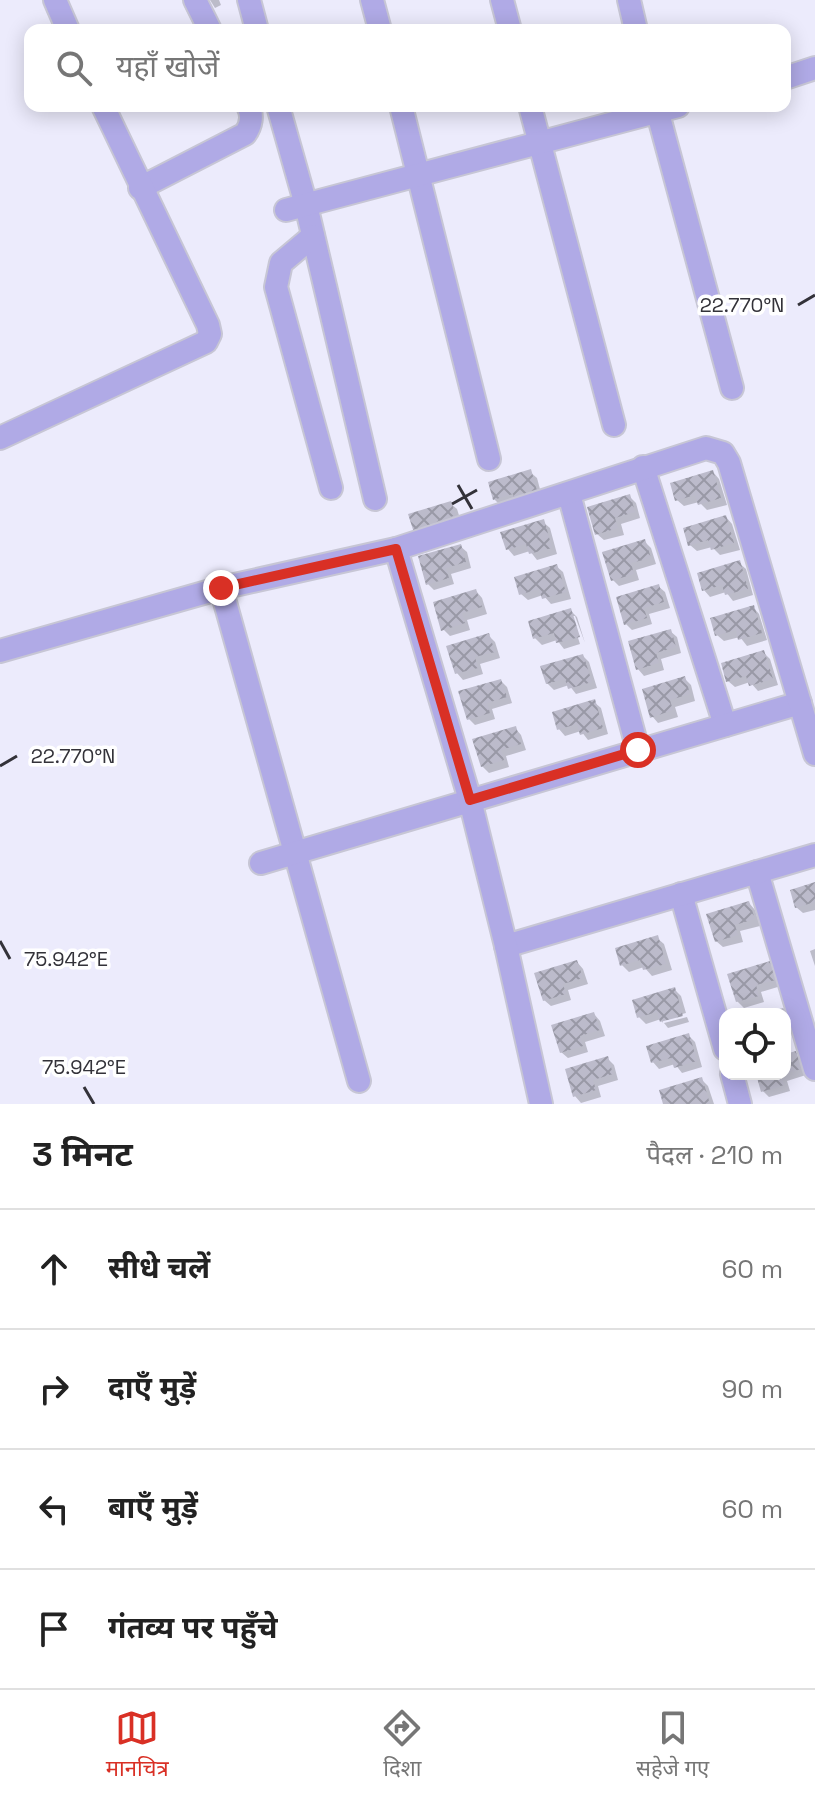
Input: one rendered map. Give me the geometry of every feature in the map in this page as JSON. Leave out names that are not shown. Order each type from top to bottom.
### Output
[{"type":"street","points":[[55,0],[65,24]]},
{"type":"street","points":[[195,0],[207,24]]},
{"type":"street","points":[[249,0],[255,24]]},
{"type":"street","points":[[372,0],[378,24]]},
{"type":"street","points":[[502,0],[508,24]]},
{"type":"street","points":[[629,0],[635,24]]},
{"type":"street","points":[[791,76],[815,68]]},
{"type":"street","points":[[0,438],[206,342],[210,334],[106,112]]},
{"type":"street","points":[[140,188],[245,134],[250,128],[251,112]]},
{"type":"street","points":[[279,112],[296,207],[313,236],[375,499]]},
{"type":"street","points":[[403,112],[489,459]]},
{"type":"street","points":[[532,112],[614,425]]},
{"type":"street","points":[[296,207],[650,112]]},
{"type":"street","points":[[665,112],[732,388]]},
{"type":"street","points":[[313,236],[281,263],[276,287],[331,488]]},
{"type":"street","points":[[0,651],[221,588],[396,549],[706,448],[723,453],[729,463],[815,754]]},
{"type":"street","points":[[643,467],[725,725]]},
{"type":"street","points":[[569,494],[638,750]]},
{"type":"street","points":[[396,549],[470,800],[541,1104]]},
{"type":"street","points":[[221,588],[359,1081]]},
{"type":"street","points":[[261,863],[800,703]]},
{"type":"street","points":[[506,946],[815,855]]},
{"type":"street","points":[[757,872],[815,1069]]},
{"type":"street","points":[[681,894],[719,1028]]},
{"type":"street","points":[[734,1080],[740,1104]]},
{"type":"building","points":[[531,469],[539,498],[516,504],[513,494],[493,500],[488,482]]},
{"type":"building","points":[[713,470],[721,498],[698,505],[695,495],[675,501],[670,483]]},
{"type":"building","points":[[630,494],[635,512],[615,518],[618,528],[595,535],[587,507]]},
{"type":"building","points":[[451,501],[456,515],[436,522],[439,532],[416,539],[408,514]]},
{"type":"building","points":[[726,515],[734,543],[711,550],[708,540],[688,546],[683,528]]},
{"type":"building","points":[[544,519],[552,548],[529,554],[526,544],[506,550],[500,532]]},
{"type":"building","points":[[645,539],[651,558],[631,563],[634,574],[611,581],[602,552]]},
{"type":"building","points":[[461,544],[466,562],[446,568],[449,578],[426,585],[418,556]]},
{"type":"building","points":[[740,560],[748,589],[725,595],[722,585],[702,591],[697,573]]},
{"type":"building","points":[[557,564],[566,592],[542,599],[539,589],[519,595],[514,577]]},
{"type":"building","points":[[659,584],[664,602],[644,608],[647,618],[624,625],[616,597]]},
{"type":"building","points":[[476,589],[482,607],[462,613],[465,623],[441,631],[433,602]]},
{"type":"building","points":[[754,605],[762,633],[738,640],[736,630],[715,636],[710,618]]},
{"type":"building","points":[[571,608],[580,637],[556,643],[554,633],[533,639],[528,621]]},
{"type":"building","points":[[671,629],[676,647],[656,653],[659,663],[636,670],[628,641]]},
{"type":"building","points":[[489,633],[495,652],[475,657],[478,668],[455,674],[446,646]]},
{"type":"building","points":[[764,650],[773,679],[749,686],[746,676],[726,682],[721,663]]},
{"type":"building","points":[[583,654],[592,682],[568,689],[565,679],[546,684],[540,666]]},
{"type":"building","points":[[685,676],[690,694],[670,700],[673,710],[650,718],[642,689]]},
{"type":"building","points":[[501,679],[507,697],[487,703],[490,713],[467,720],[458,691]]},
{"type":"building","points":[[595,699],[603,728],[580,735],[577,724],[557,730],[552,712]]},
{"type":"building","points":[[516,726],[521,744],[501,750],[504,760],[481,767],[472,739]]},
{"type":"building","points":[[815,882],[815,902],[795,908],[790,890]]},
{"type":"building","points":[[749,901],[755,919],[735,925],[738,935],[715,942],[706,914]]},
{"type":"building","points":[[658,935],[666,964],[643,970],[640,960],[620,966],[615,948]]},
{"type":"building","points":[[577,960],[583,978],[563,984],[566,994],[543,1001],[534,973]]},
{"type":"building","points":[[770,961],[776,980],[756,985],[759,996],[736,1002],[727,974]]},
{"type":"building","points":[[675,987],[683,1016],[660,1022],[657,1012],[637,1018],[632,1000]]},
{"type":"building","points":[[594,1012],[600,1030],[580,1036],[583,1046],[560,1053],[551,1025]]},
{"type":"building","points":[[689,1033],[697,1061],[674,1068],[671,1058],[651,1063],[646,1046]]},
{"type":"building","points":[[796,1051],[801,1069],[791,1072],[791,1052]]},
{"type":"building","points":[[608,1056],[613,1074],[593,1080],[596,1090],[573,1097],[565,1069]]},
{"type":"building","points":[[702,1077],[710,1104],[663,1104],[659,1090]]},
{"type":"building","points":[[758,1080],[783,1080],[784,1085],[761,1092]]},
{"type":"route","points":[[221,588],[396,549],[470,800],[638,750]]}]
